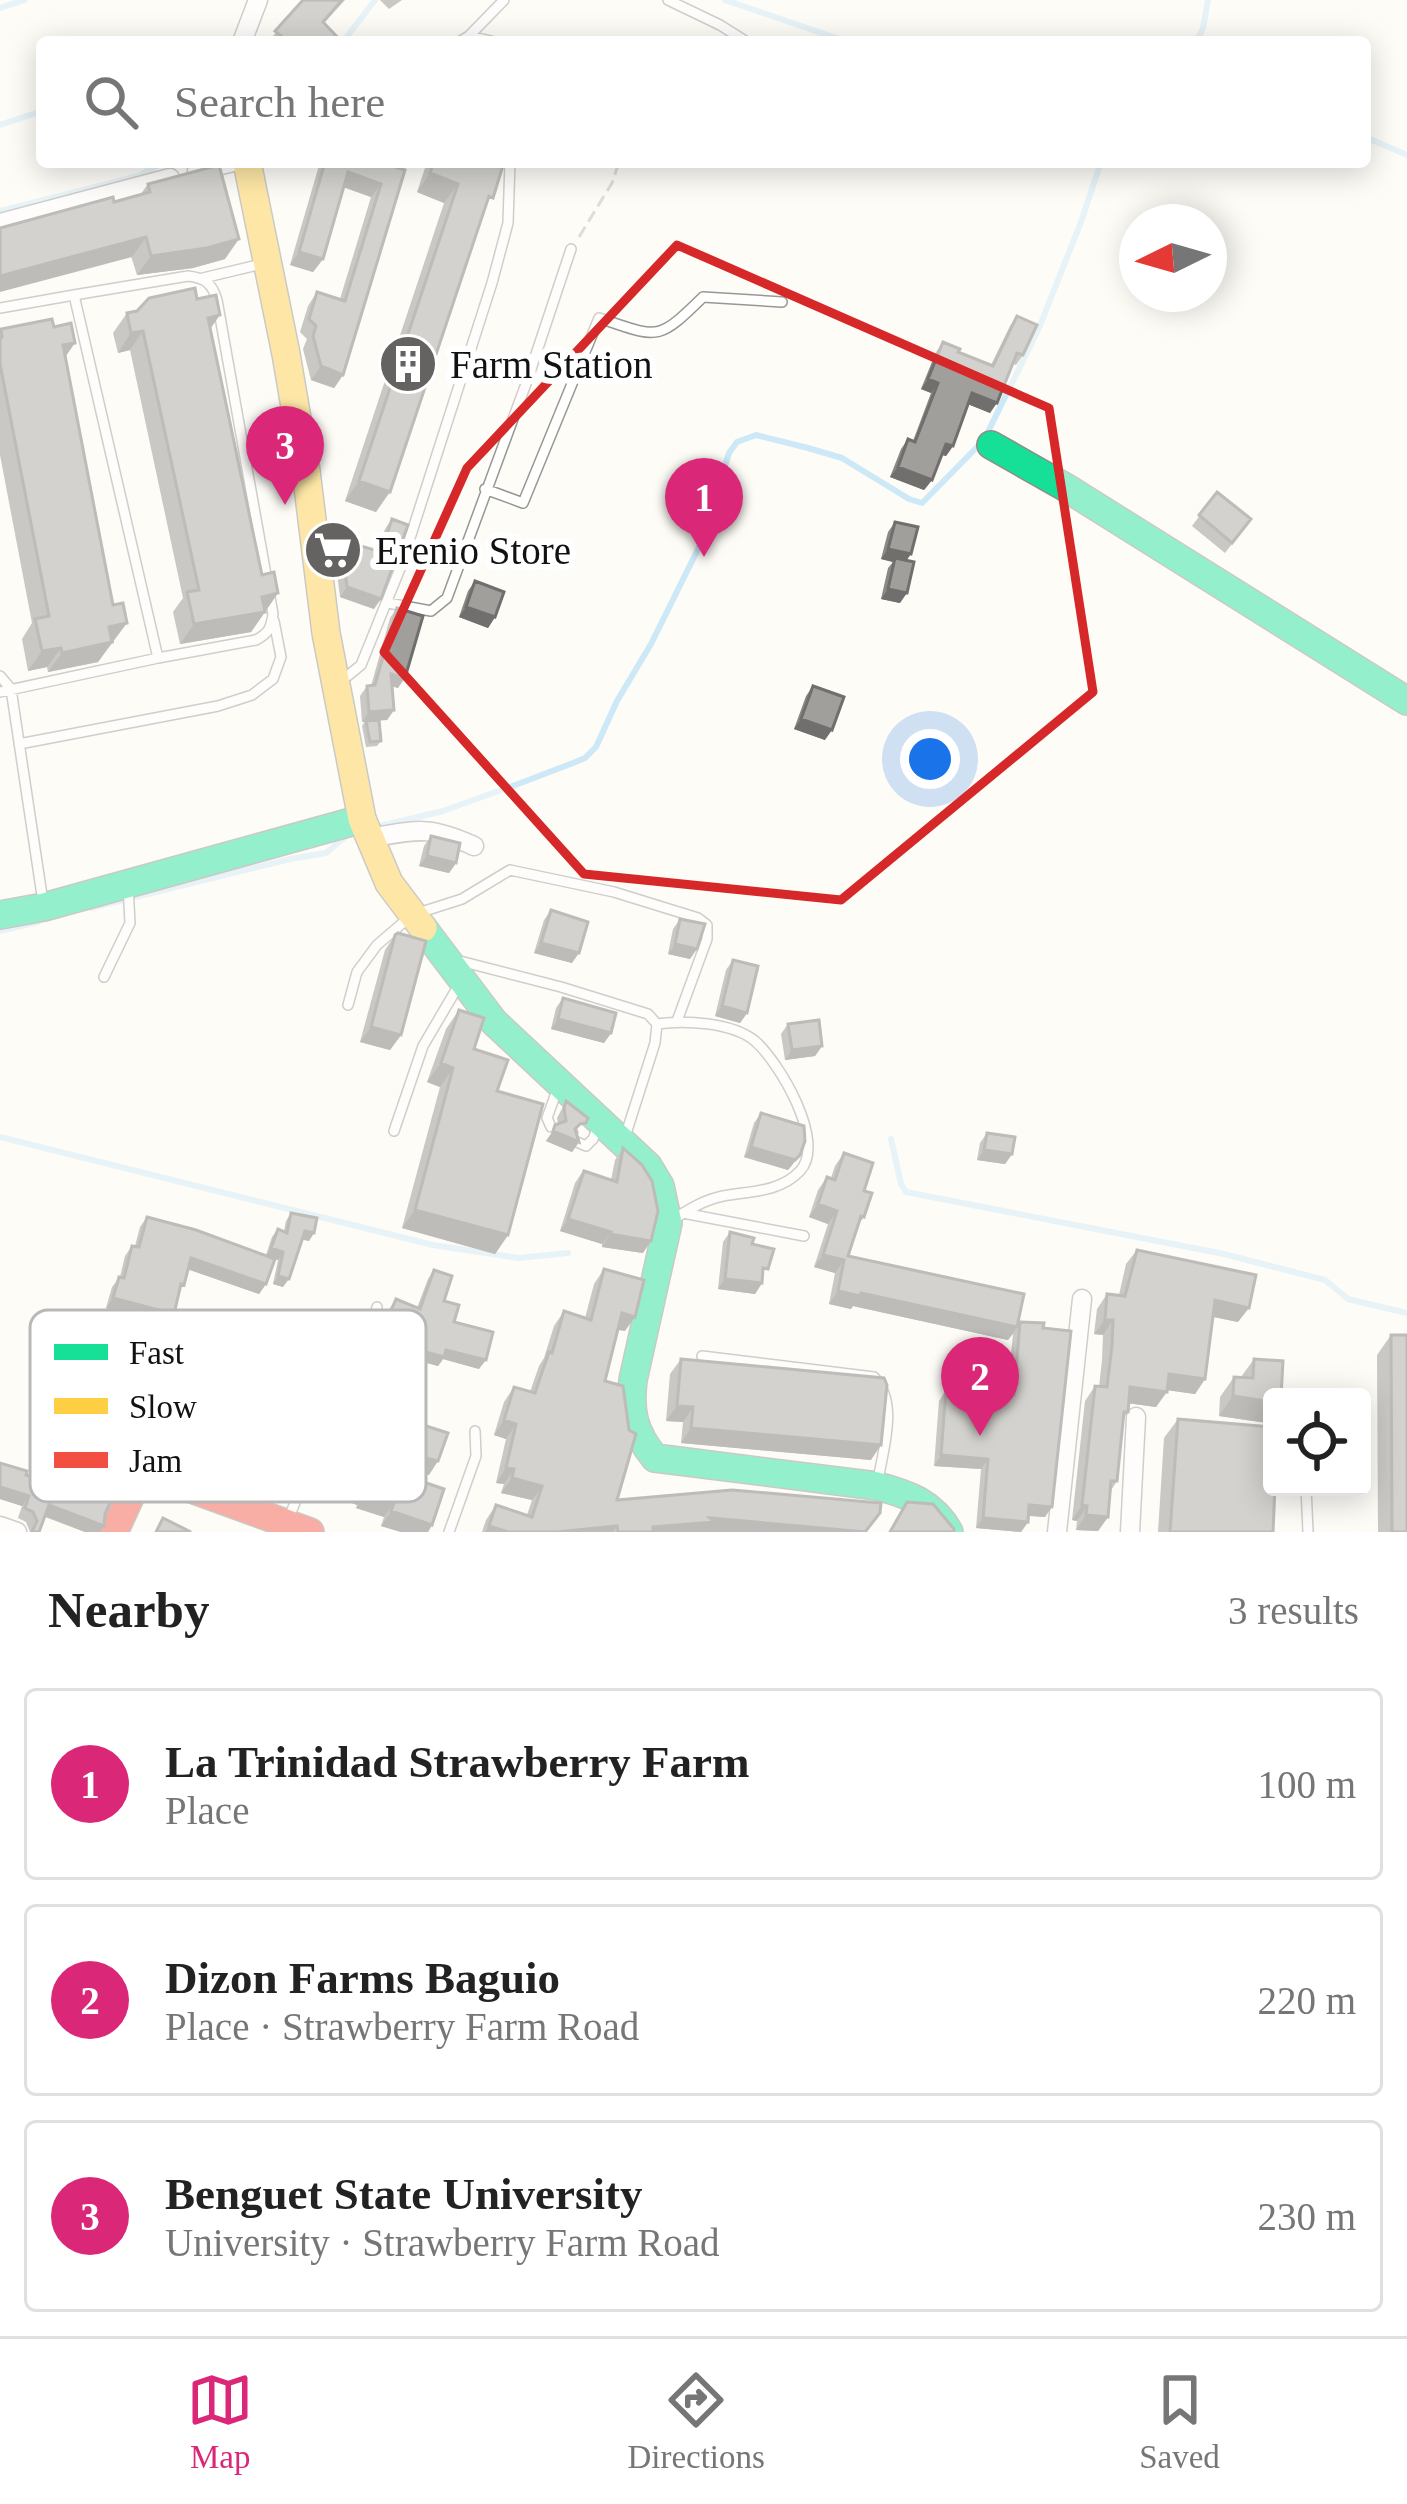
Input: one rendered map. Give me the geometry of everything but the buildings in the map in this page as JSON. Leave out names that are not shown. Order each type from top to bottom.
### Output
[{"type":"street","points":[[244,36],[259,0]]},
{"type":"street","points":[[0,223],[209,168]]},
{"type":"street","points":[[249,168],[306,471],[335,685],[365,828],[389,884],[494,1022],[648,1166],[676,1218],[631,1393],[638,1439],[655,1458],[878,1486],[912,1496],[941,1516],[949,1532]]},
{"type":"street","points":[[992,445],[1407,701]]},
{"type":"street","points":[[0,916],[129,895],[365,828],[444,832],[473,846]]},
{"type":"street","points":[[1057,1532],[1082,1299]]},
{"type":"street","points":[[1130,1532],[1136,1417]]},
{"type":"street","points":[[114,1532],[128,1502]]},
{"type":"street","points":[[225,1502],[298,1529]]},
{"type":"street","points":[[0,1526],[16,1532]]},
{"type":"lane","points":[[467,36],[504,0]]},
{"type":"lane","points":[[668,0],[737,36]]},
{"type":"lane","points":[[335,685],[361,665],[388,603],[492,283],[508,223],[510,168]]},
{"type":"lane","points":[[388,603],[431,611],[447,598],[572,249]]},
{"type":"lane","points":[[0,308],[188,276],[203,278],[268,263]]},
{"type":"lane","points":[[19,744],[218,706],[252,695],[273,679],[281,657],[217,299],[203,278]]},
{"type":"lane","points":[[74,296],[158,658]]},
{"type":"lane","points":[[485,489],[523,503],[599,318],[651,335],[670,328],[703,297],[782,302]]},
{"type":"lane","points":[[5,690],[256,640],[272,627],[273,614]]},
{"type":"lane","points":[[0,676],[19,744],[44,908]]},
{"type":"lane","points":[[349,1005],[367,958],[412,915],[462,898],[510,870],[614,892],[698,918],[707,926],[707,939],[677,1021]]},
{"type":"lane","points":[[104,977],[130,923],[129,895]]},
{"type":"lane","points":[[394,1131],[453,968],[634,1010],[657,1024]]},
{"type":"lane","points":[[657,1024],[691,1021],[754,1040],[786,1079],[805,1123],[809,1151],[802,1170],[774,1188],[722,1196],[694,1205],[676,1218]]},
{"type":"lane","points":[[623,1142],[657,1024]]},
{"type":"lane","points":[[551,1127],[547,1118],[559,1084]]},
{"type":"lane","points":[[577,1142],[586,1145],[593,1139],[600,1120]]},
{"type":"lane","points":[[676,1218],[804,1236]]},
{"type":"lane","points":[[702,1357],[874,1377],[885,1388],[889,1405],[878,1486]]},
{"type":"lane","points":[[449,1532],[476,1456],[475,1431]]},
{"type":"lane","points":[[1306,1496],[1308,1532]]},
{"type":"path","points":[[572,249],[617,168]]},
{"type":"highlighted area","points":[[677,245],[1049,408],[1093,692],[841,900],[584,874],[384,652],[467,468]]},
{"type":"waterway","points":[[0,8],[25,0]]},
{"type":"waterway","points":[[348,36],[375,0]]},
{"type":"waterway","points":[[725,0],[830,36]]},
{"type":"waterway","points":[[1199,36],[1208,0]]},
{"type":"waterway","points":[[0,125],[36,113]]},
{"type":"waterway","points":[[1371,140],[1407,155]]},
{"type":"waterway","points":[[0,211],[138,176],[153,168]]},
{"type":"waterway","points":[[380,826],[443,811],[518,784],[585,758],[596,747],[701,543],[729,453],[737,442],[756,435],[842,458],[922,503],[984,440],[1039,328],[1099,168]]},
{"type":"waterway","points":[[91,908],[326,853],[345,837]]},
{"type":"waterway","points":[[0,931],[38,922]]},
{"type":"waterway","points":[[0,1137],[433,1245],[518,1258],[568,1253]]},
{"type":"waterway","points":[[891,1139],[906,1192],[1224,1254],[1325,1280],[1348,1299],[1407,1313]]},
{"type":"traffic: fast","points":[[991,445],[1407,701]]},
{"type":"traffic: fast","points":[[0,915],[362,819]]},
{"type":"traffic: fast","points":[[423,928],[494,1022],[648,1166],[660,1186],[668,1223],[632,1392],[638,1431],[655,1458],[877,1486],[919,1501],[949,1532]]},
{"type":"traffic: slow","points":[[248,168],[286,354],[326,633],[362,819],[389,883],[423,928]]},
{"type":"traffic: jam","points":[[114,1532],[128,1502]]},
{"type":"traffic: jam","points":[[227,1502],[310,1532]]},
{"type":"place","name":"Farm Station","points":[[408,364]]},
{"type":"place","name":"Benguet State University","points":[[285,505]]},
{"type":"place","name":"Erenio Store","points":[[333,550]]},
{"type":"place","name":"La Trinidad Strawberry Farm","points":[[704,557]]},
{"type":"place","name":"Dizon Farms Baguio","points":[[980,1436]]}]
